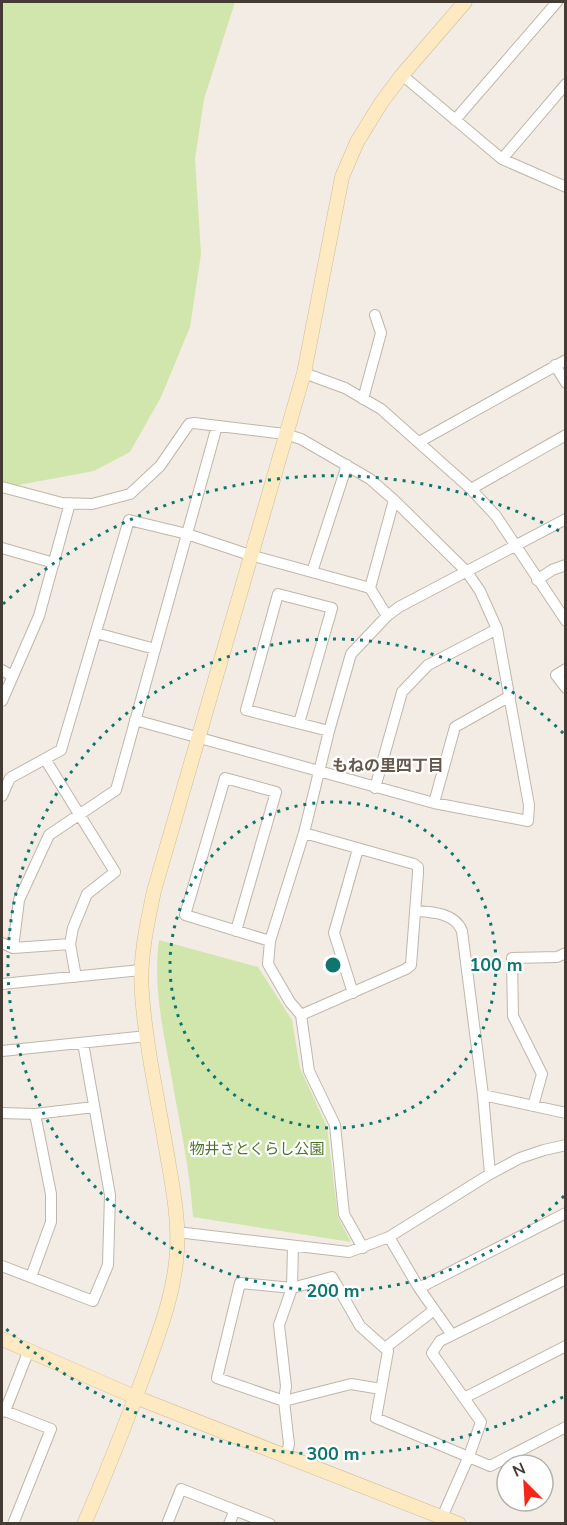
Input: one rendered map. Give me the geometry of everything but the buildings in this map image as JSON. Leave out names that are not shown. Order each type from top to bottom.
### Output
[{"type":"street","points":[[84,1524],[135,1397],[166,1312],[173,1283],[177,1232],[173,1192],[142,994],[141,970],[154,891],[304,374],[342,177],[357,142],[381,103],[465,2]]},
{"type":"street","points":[[455,120],[557,2]]},
{"type":"street","points":[[402,75],[502,159],[564,183]]},
{"type":"street","points":[[502,159],[566,84]]},
{"type":"street","points":[[363,399],[381,333],[375,315]]},
{"type":"street","points":[[418,442],[560,362],[566,383]]},
{"type":"street","points":[[304,374],[324,380],[381,409],[471,489],[496,516],[517,545],[537,580],[566,621]]},
{"type":"street","points":[[2,487],[62,503],[92,504],[130,495],[160,466],[189,424],[285,434],[301,438],[347,465],[394,500],[467,572],[480,591],[497,629],[529,805],[528,821],[434,804],[135,720]]},
{"type":"street","points":[[13,948],[19,900],[49,834],[116,790],[217,426]]},
{"type":"street","points":[[471,489],[566,435]]},
{"type":"street","points":[[312,572],[347,465]]},
{"type":"street","points":[[370,588],[394,500]]},
{"type":"street","points":[[2,701],[39,616],[70,503]]},
{"type":"street","points":[[363,1248],[344,1214],[335,1125],[309,1071],[301,1015],[290,1002],[268,964],[270,941],[304,833],[351,654],[387,616],[566,519]]},
{"type":"street","points":[[2,796],[10,778],[61,750],[129,520],[187,534],[250,555],[370,588],[387,616]]},
{"type":"street","points":[[2,551],[54,563]]},
{"type":"street","points":[[537,580],[552,570],[566,565]]},
{"type":"street","points":[[299,723],[332,608],[278,594],[246,710],[329,731]]},
{"type":"street","points":[[375,788],[402,692],[428,665],[497,629]]},
{"type":"street","points":[[96,633],[155,649]]},
{"type":"street","points":[[566,669],[556,675],[566,688]]},
{"type":"street","points":[[2,670],[12,676]]},
{"type":"street","points":[[434,804],[455,727],[510,696]]},
{"type":"street","points":[[45,759],[115,872],[87,894],[73,928],[70,944],[76,977]]},
{"type":"street","points":[[236,931],[276,792],[225,778],[185,915],[236,931],[270,941]]},
{"type":"street","points":[[301,1015],[411,965],[418,867],[304,833]]},
{"type":"street","points":[[353,993],[334,933],[358,849]]},
{"type":"street","points":[[416,911],[441,913],[461,927],[483,1095],[490,1174]]},
{"type":"street","points":[[2,943],[13,948],[70,944]]},
{"type":"street","points":[[533,1106],[542,1074],[513,1016],[512,958],[557,957],[566,953]]},
{"type":"street","points":[[2,984],[141,970]]},
{"type":"street","points":[[2,1051],[147,1036]]},
{"type":"street","points":[[2,1266],[93,1301],[107,1269],[110,1195],[82,1043]]},
{"type":"street","points":[[483,1095],[533,1106],[565,1110]]},
{"type":"street","points":[[2,1113],[35,1113],[94,1107]]},
{"type":"street","points":[[31,1277],[51,1222],[51,1194],[35,1113]]},
{"type":"street","points":[[177,1232],[349,1252],[388,1238],[490,1174],[520,1158],[566,1145]]},
{"type":"street","points":[[419,1288],[566,1213]]},
{"type":"street","points":[[388,1238],[452,1335]]},
{"type":"street","points":[[286,1455],[289,1444],[284,1401],[286,1386],[279,1325],[292,1288],[292,1246]]},
{"type":"street","points":[[381,1389],[351,1384],[284,1401],[217,1378],[240,1283],[292,1288],[332,1277],[360,1326],[388,1351],[376,1418],[490,1466],[566,1427]]},
{"type":"street","points":[[440,1520],[469,1456],[480,1422],[432,1353],[440,1341],[566,1279]]},
{"type":"street","points":[[385,1348],[434,1310]]},
{"type":"street","points":[[2,1339],[135,1397],[286,1455],[440,1520],[459,1524]]},
{"type":"street","points":[[464,1398],[566,1346]]},
{"type":"street","points":[[13,1524],[51,1429],[3,1412],[29,1350]]},
{"type":"street","points":[[167,1524],[181,1489],[270,1524]]},
{"type":"street","points":[[229,1524],[235,1510]]},
{"type":"green space","points":[[2,2],[235,2],[204,99],[195,159],[201,254],[190,327],[161,397],[130,452],[94,471],[2,488]]},
{"type":"green space","name":"物井さとくらし公園","points":[[159,940],[258,967],[292,1020],[300,1068],[327,1127],[338,1217],[351,1242],[193,1217],[187,1161],[159,1004],[157,956]]},
{"type":"district","name":"もねの里四丁目","points":[[388,766]]}]
